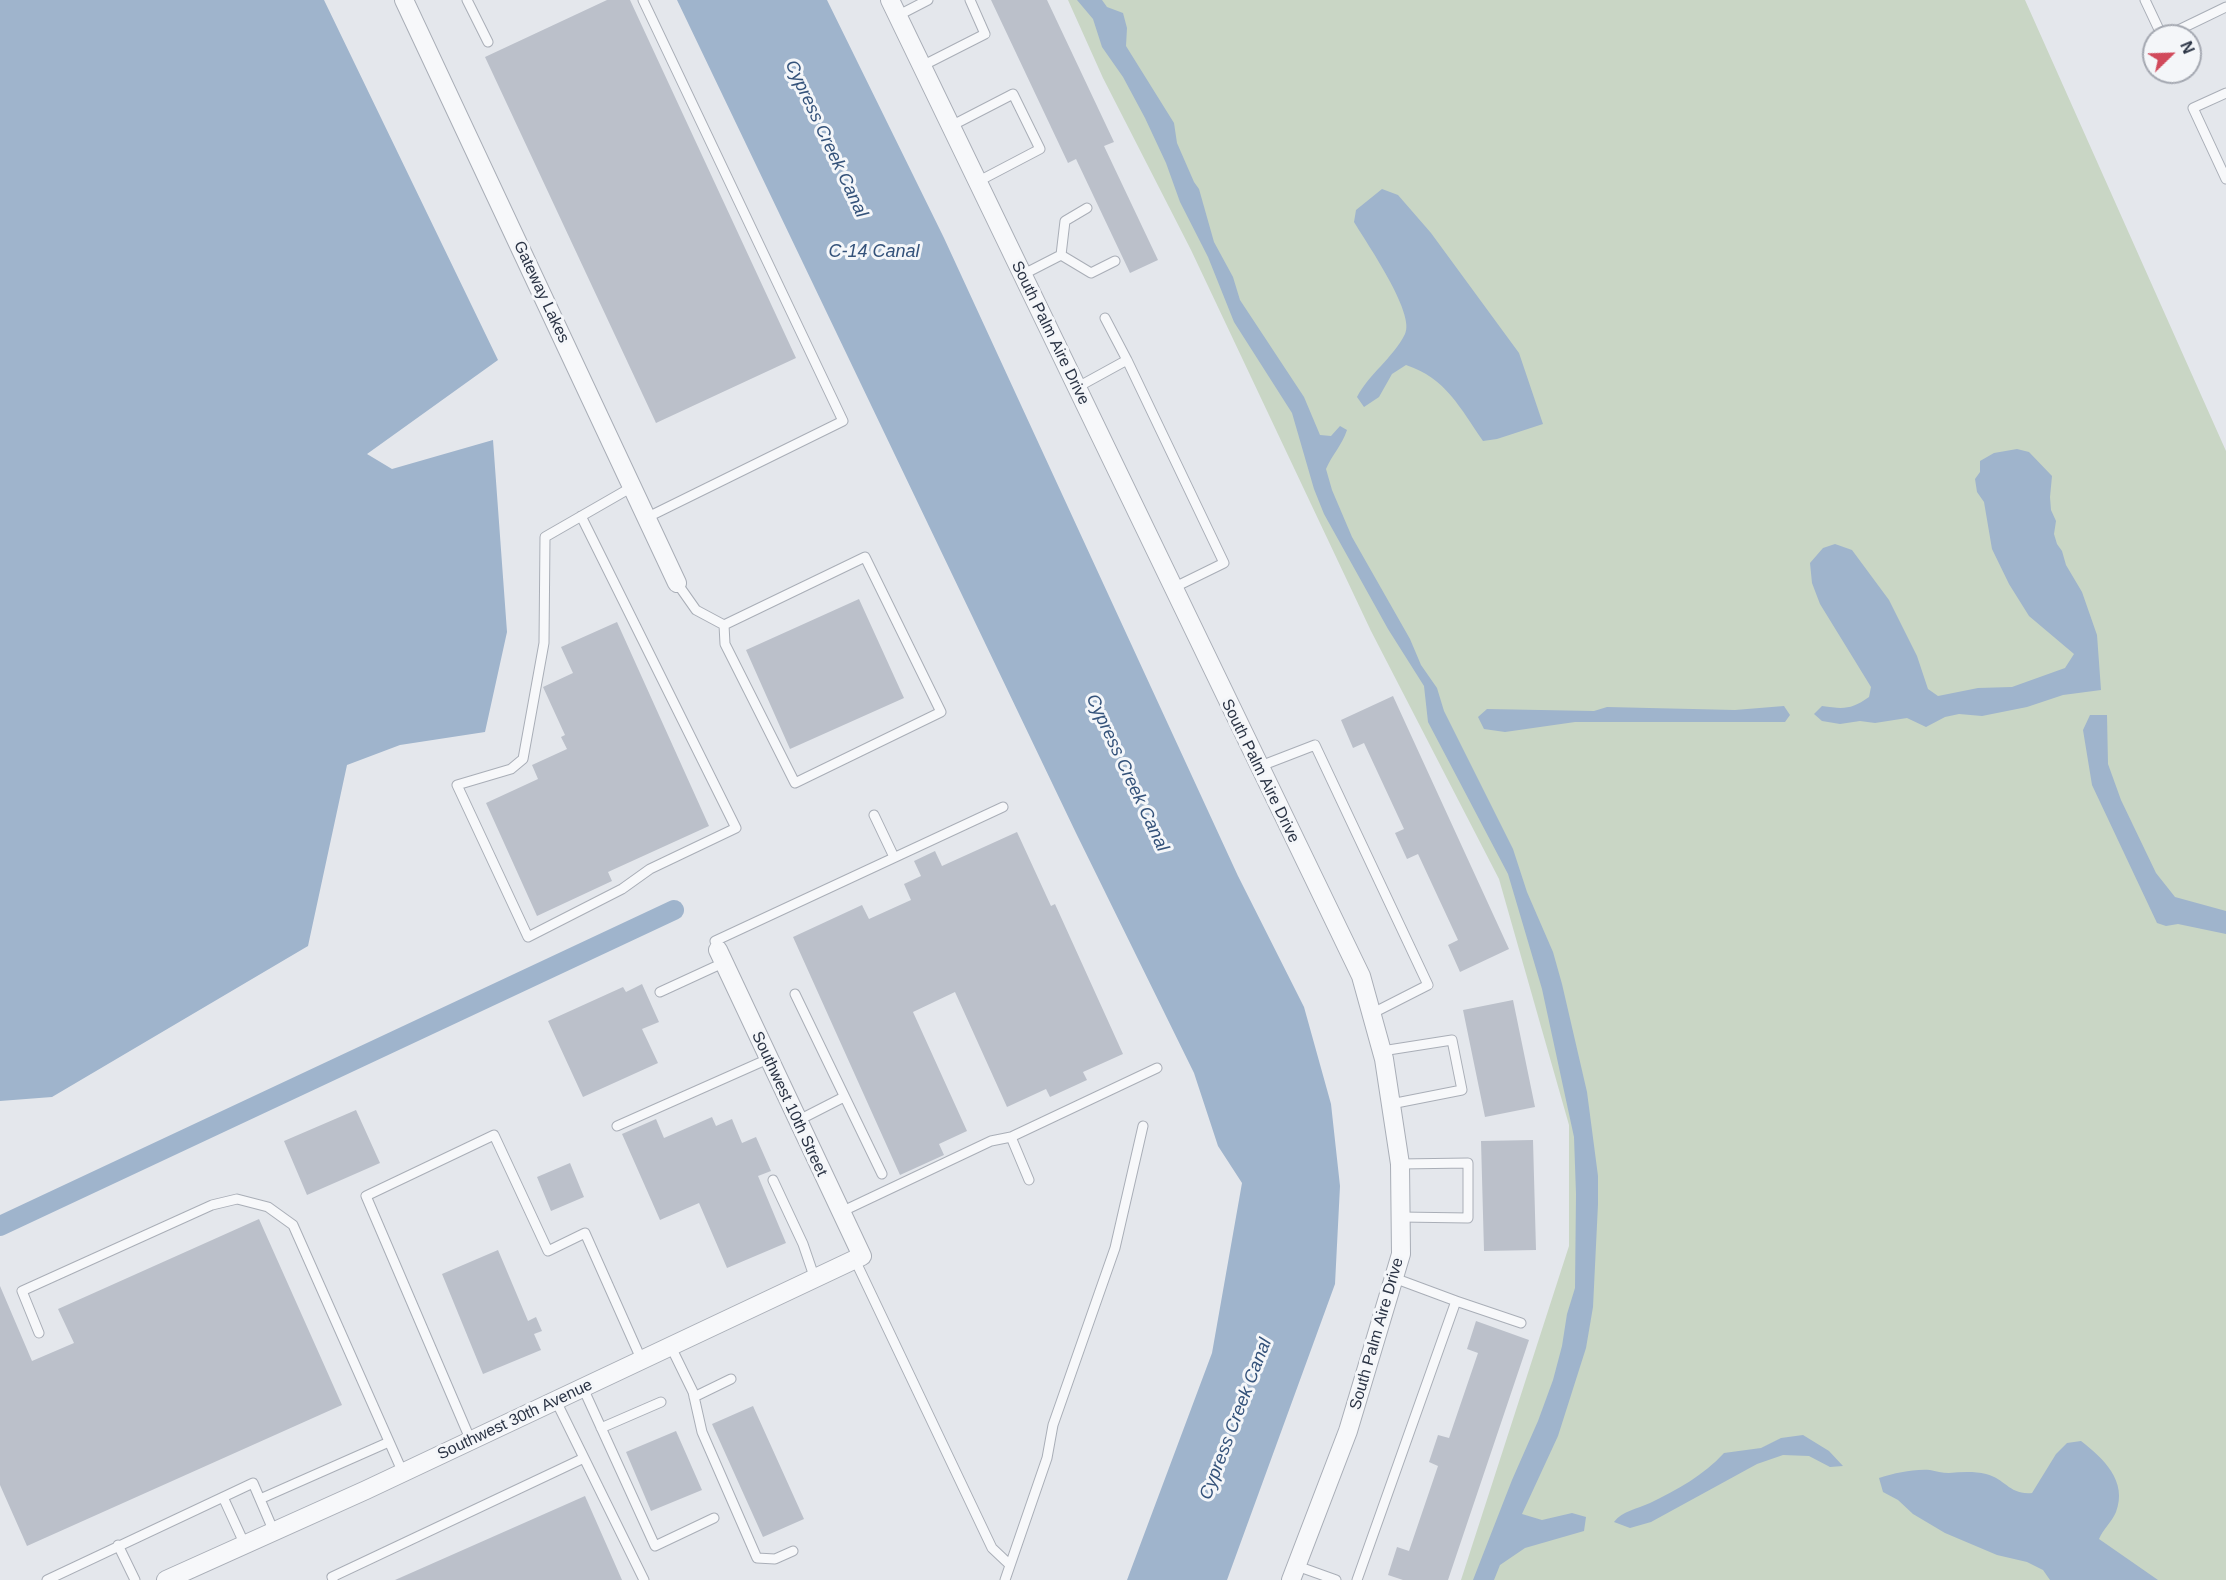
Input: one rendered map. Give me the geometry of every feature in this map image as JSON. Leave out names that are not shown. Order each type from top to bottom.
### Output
[{"type":"street","name":"Gateway Lakes","points":[[404,0],[677,583]]},
{"type":"street","name":"South Palm Aire Drive","points":[[894,8],[1360,976],[1382,1051],[1400,1164],[1401,1254],[1348,1431],[1294,1573]]},
{"type":"street","name":"Southwest 10th Street","points":[[719,951],[841,1212],[859,1258]]},
{"type":"street","name":"Southwest 30th Avenue","points":[[166,1580],[197,1570],[245,1545],[859,1258]]},
{"type":"lane","points":[[467,0],[488,42]]},
{"type":"lane","points":[[643,0],[843,421],[646,518]]},
{"type":"lane","points":[[894,8],[928,0]]},
{"type":"lane","points":[[922,66],[985,34],[970,0]]},
{"type":"lane","points":[[2145,0],[2156,24]]},
{"type":"lane","points":[[2191,24],[2226,7]]},
{"type":"lane","points":[[2226,93],[2193,108],[2226,179]]},
{"type":"lane","points":[[951,126],[1013,94],[1040,149],[977,182]]},
{"type":"lane","points":[[1061,255],[1065,221],[1087,208]]},
{"type":"lane","points":[[1022,275],[1061,255]]},
{"type":"lane","points":[[1061,255],[1091,273],[1115,261]]},
{"type":"lane","points":[[1105,318],[1224,563],[1173,588]]},
{"type":"lane","points":[[1076,388],[1127,360]]},
{"type":"lane","points":[[582,516],[736,828],[650,869],[622,889],[528,937],[457,785],[511,769],[523,759],[544,643],[544,537],[632,487]]},
{"type":"lane","points":[[865,557],[941,712],[795,783],[725,644],[724,625],[865,557]]},
{"type":"lane","points":[[677,583],[696,609],[724,625]]},
{"type":"lane","points":[[1258,767],[1315,745],[1428,985],[1371,1014]]},
{"type":"lane","points":[[660,992],[719,951],[894,857],[1003,807]]},
{"type":"lane","points":[[874,814],[894,857]]},
{"type":"lane","points":[[795,994],[882,1174]]},
{"type":"lane","points":[[1382,1051],[1452,1040],[1462,1090],[1391,1104]]},
{"type":"lane","points":[[617,1126],[768,1059]]},
{"type":"lane","points":[[841,1212],[991,1141],[1011,1137],[1157,1068]]},
{"type":"lane","points":[[797,1121],[844,1097]]},
{"type":"lane","points":[[1005,1580],[1047,1458],[1053,1425],[1115,1248],[1143,1126]]},
{"type":"lane","points":[[471,1441],[366,1196],[494,1135],[548,1251],[585,1233],[642,1361]]},
{"type":"lane","points":[[1011,1137],[1029,1180]]},
{"type":"lane","points":[[1400,1164],[1468,1163],[1468,1218],[1401,1217]]},
{"type":"lane","points":[[773,1180],[803,1244],[815,1279]]},
{"type":"lane","points":[[39,1333],[22,1291],[212,1205],[237,1199],[268,1207],[293,1225],[403,1473]]},
{"type":"lane","points":[[859,1258],[992,1548],[1010,1565]]},
{"type":"lane","points":[[1394,1278],[1521,1323]]},
{"type":"lane","points":[[1357,1580],[1456,1301]]},
{"type":"lane","points":[[671,1347],[694,1397],[702,1432],[757,1558],[775,1559],[793,1551]]},
{"type":"lane","points":[[694,1397],[731,1379]]},
{"type":"lane","points":[[583,1388],[656,1546],[714,1518]]},
{"type":"lane","points":[[556,1401],[644,1580]]},
{"type":"lane","points":[[601,1428],[661,1402]]},
{"type":"lane","points":[[260,1499],[389,1442]]},
{"type":"lane","points":[[333,1580],[332,1577],[584,1458]]},
{"type":"lane","points":[[47,1580],[253,1484],[274,1532]]},
{"type":"lane","points":[[223,1497],[245,1545]]},
{"type":"lane","points":[[118,1545],[135,1580]]},
{"type":"lane","points":[[1294,1573],[1336,1580]]},
{"type":"green space","points":[[1068,0],[2025,0],[2226,451],[2226,1580],[1461,1580],[1569,1246],[1569,1125],[1499,879],[1371,631],[1191,250],[1103,78]]},
{"type":"water","points":[[0,0],[324,0],[498,360],[367,454],[392,469],[493,440],[507,632],[485,732],[400,745],[347,765],[308,946],[52,1097],[0,1101]]},
{"type":"water","name":"C-14 Canal","points":[[677,0],[827,0],[944,238],[1238,876],[1304,1007],[1331,1104],[1340,1186],[1335,1284],[1227,1580],[1127,1580],[1212,1353],[1242,1183],[1218,1146],[1194,1073],[1076,833]]},
{"type":"water","points":[[1077,0],[1102,0],[1107,7],[1123,13],[1127,28],[1126,46],[1174,123],[1177,143],[1199,189],[1214,242],[1233,277],[1240,300],[1304,397],[1320,435],[1331,436],[1340,426],[1347,430],[1326,469],[1332,490],[1352,537],[1410,639],[1421,665],[1437,688],[1444,711],[1513,849],[1527,892],[1553,952],[1562,984],[1587,1092],[1598,1176],[1593,1307],[1586,1348],[1558,1436],[1522,1514],[1542,1520],[1572,1513],[1586,1517],[1584,1531],[1525,1548],[1500,1565],[1494,1580],[1473,1580],[1553,1380],[1575,1288],[1574,1137],[1542,989],[1508,874],[1428,722],[1424,686],[1388,629],[1324,514],[1314,489],[1292,413],[1234,322],[1208,257],[1180,202],[1166,163],[1145,118],[1123,77],[1102,47],[1093,19]]},
{"type":"water","points":[[1382,189],[1398,195],[1431,233],[1519,353],[1543,424],[1497,439],[1483,441],[1442,386],[1420,371],[1406,365],[1392,374],[1379,397],[1364,407],[1357,397],[1405,334],[1406,324],[1397,295],[1354,222],[1356,210]]},
{"type":"water","points":[[2017,449],[2029,452],[2052,476],[2050,497],[2051,510],[2056,521],[2054,534],[2066,565],[2082,592],[2097,635],[2101,690],[2063,695],[2027,707],[1982,716],[1959,714],[1945,717],[1926,727],[1907,718],[1875,723],[1860,721],[1840,724],[1822,721],[1814,714],[1822,706],[1841,708],[1852,706],[1869,697],[1871,687],[1820,604],[1812,583],[1810,563],[1823,548],[1835,544],[1852,550],[1889,600],[1917,656],[1928,689],[1938,696],[1978,688],[2012,687],[2065,668],[2074,654],[2029,616],[2009,584],[1992,549],[1984,502],[1977,492],[1975,479],[1980,472],[1980,461],[1994,453]]},
{"type":"water","points":[[1784,706],[1790,715],[1785,722],[1575,722],[1505,732],[1484,729],[1478,717],[1487,709],[1594,711],[1607,707],[1735,710]]},
{"type":"water","points":[[2090,715],[2107,715],[2108,764],[2121,800],[2156,873],[2175,897],[2226,911],[2226,934],[2178,924],[2166,926],[2157,923],[2092,785],[2083,730]]},
{"type":"water","points":[[1803,1435],[1829,1451],[1843,1466],[1830,1467],[1809,1456],[1783,1455],[1757,1464],[1651,1522],[1630,1528],[1614,1522],[1625,1513],[1650,1503],[1690,1481],[1724,1453],[1761,1448],[1781,1438]]},
{"type":"water","points":[[2081,1441],[2105,1463],[2116,1480],[2119,1490],[2116,1512],[2099,1539],[2158,1580],[2050,1580],[2043,1570],[2027,1562],[1997,1555],[1945,1533],[1913,1514],[1898,1500],[1883,1492],[1879,1478],[1917,1470],[1946,1473],[1977,1472],[1993,1476],[2018,1492],[2032,1493],[2056,1454],[2067,1443]]},
{"type":"building","points":[[607,0],[630,0],[796,358],[656,423],[485,57]]},
{"type":"building","points":[[991,0],[1047,0],[1114,142],[1104,146],[1158,260],[1130,273],[1076,159],[1068,163]]},
{"type":"building","points":[[859,599],[904,698],[790,749],[746,650]]},
{"type":"building","points":[[617,622],[709,826],[608,872],[612,881],[537,916],[486,803],[538,779],[532,765],[567,749],[561,737],[565,735],[543,687],[573,673],[561,647]]},
{"type":"building","points":[[1393,696],[1509,949],[1460,972],[1448,945],[1458,940],[1418,854],[1407,859],[1395,833],[1404,829],[1364,743],[1353,748],[1341,720]]},
{"type":"building","points":[[1017,832],[1051,906],[1055,904],[1123,1054],[1083,1072],[1087,1080],[1050,1097],[1046,1089],[1007,1107],[955,992],[913,1012],[967,1131],[939,1144],[944,1155],[900,1175],[793,937],[862,905],[869,919],[911,900],[904,884],[921,876],[914,861],[935,851],[942,866]]},
{"type":"building","points":[[642,984],[659,1022],[642,1029],[658,1063],[583,1097],[548,1021],[623,987],[626,992]]},
{"type":"building","points":[[1513,1000],[1535,1107],[1485,1117],[1463,1010]]},
{"type":"building","points":[[356,1110],[380,1163],[307,1195],[284,1141]]},
{"type":"building","points":[[712,1117],[716,1126],[732,1119],[742,1143],[756,1137],[771,1171],[758,1176],[786,1243],[727,1268],[699,1203],[660,1220],[622,1134],[656,1119],[664,1138]]},
{"type":"building","points":[[1533,1140],[1536,1250],[1484,1251],[1481,1141]]},
{"type":"building","points":[[570,1163],[584,1197],[551,1211],[537,1177]]},
{"type":"building","points":[[259,1219],[342,1405],[27,1546],[0,1485],[0,1286],[32,1361],[74,1343],[58,1309]]},
{"type":"building","points":[[498,1250],[528,1321],[536,1317],[542,1331],[534,1334],[541,1350],[483,1374],[442,1274]]},
{"type":"building","points":[[1476,1321],[1529,1340],[1448,1580],[1403,1580],[1388,1575],[1397,1547],[1409,1551],[1438,1466],[1429,1462],[1438,1435],[1449,1438],[1478,1353],[1467,1349]]},
{"type":"building","points":[[753,1406],[804,1519],[763,1537],[712,1424]]},
{"type":"building","points":[[676,1431],[702,1490],[651,1511],[626,1452]]},
{"type":"building","points":[[585,1496],[622,1580],[395,1580]]},
{"type":"waterway","points":[[0,1226],[674,910]]},
{"type":"water label","name":"Cypress Creek Canal","points":[[826,139]]},
{"type":"water label","name":"Cypress Creek Canal","points":[[1127,773]]},
{"type":"water label","name":"Cypress Creek Canal","points":[[1236,1419]]}]
